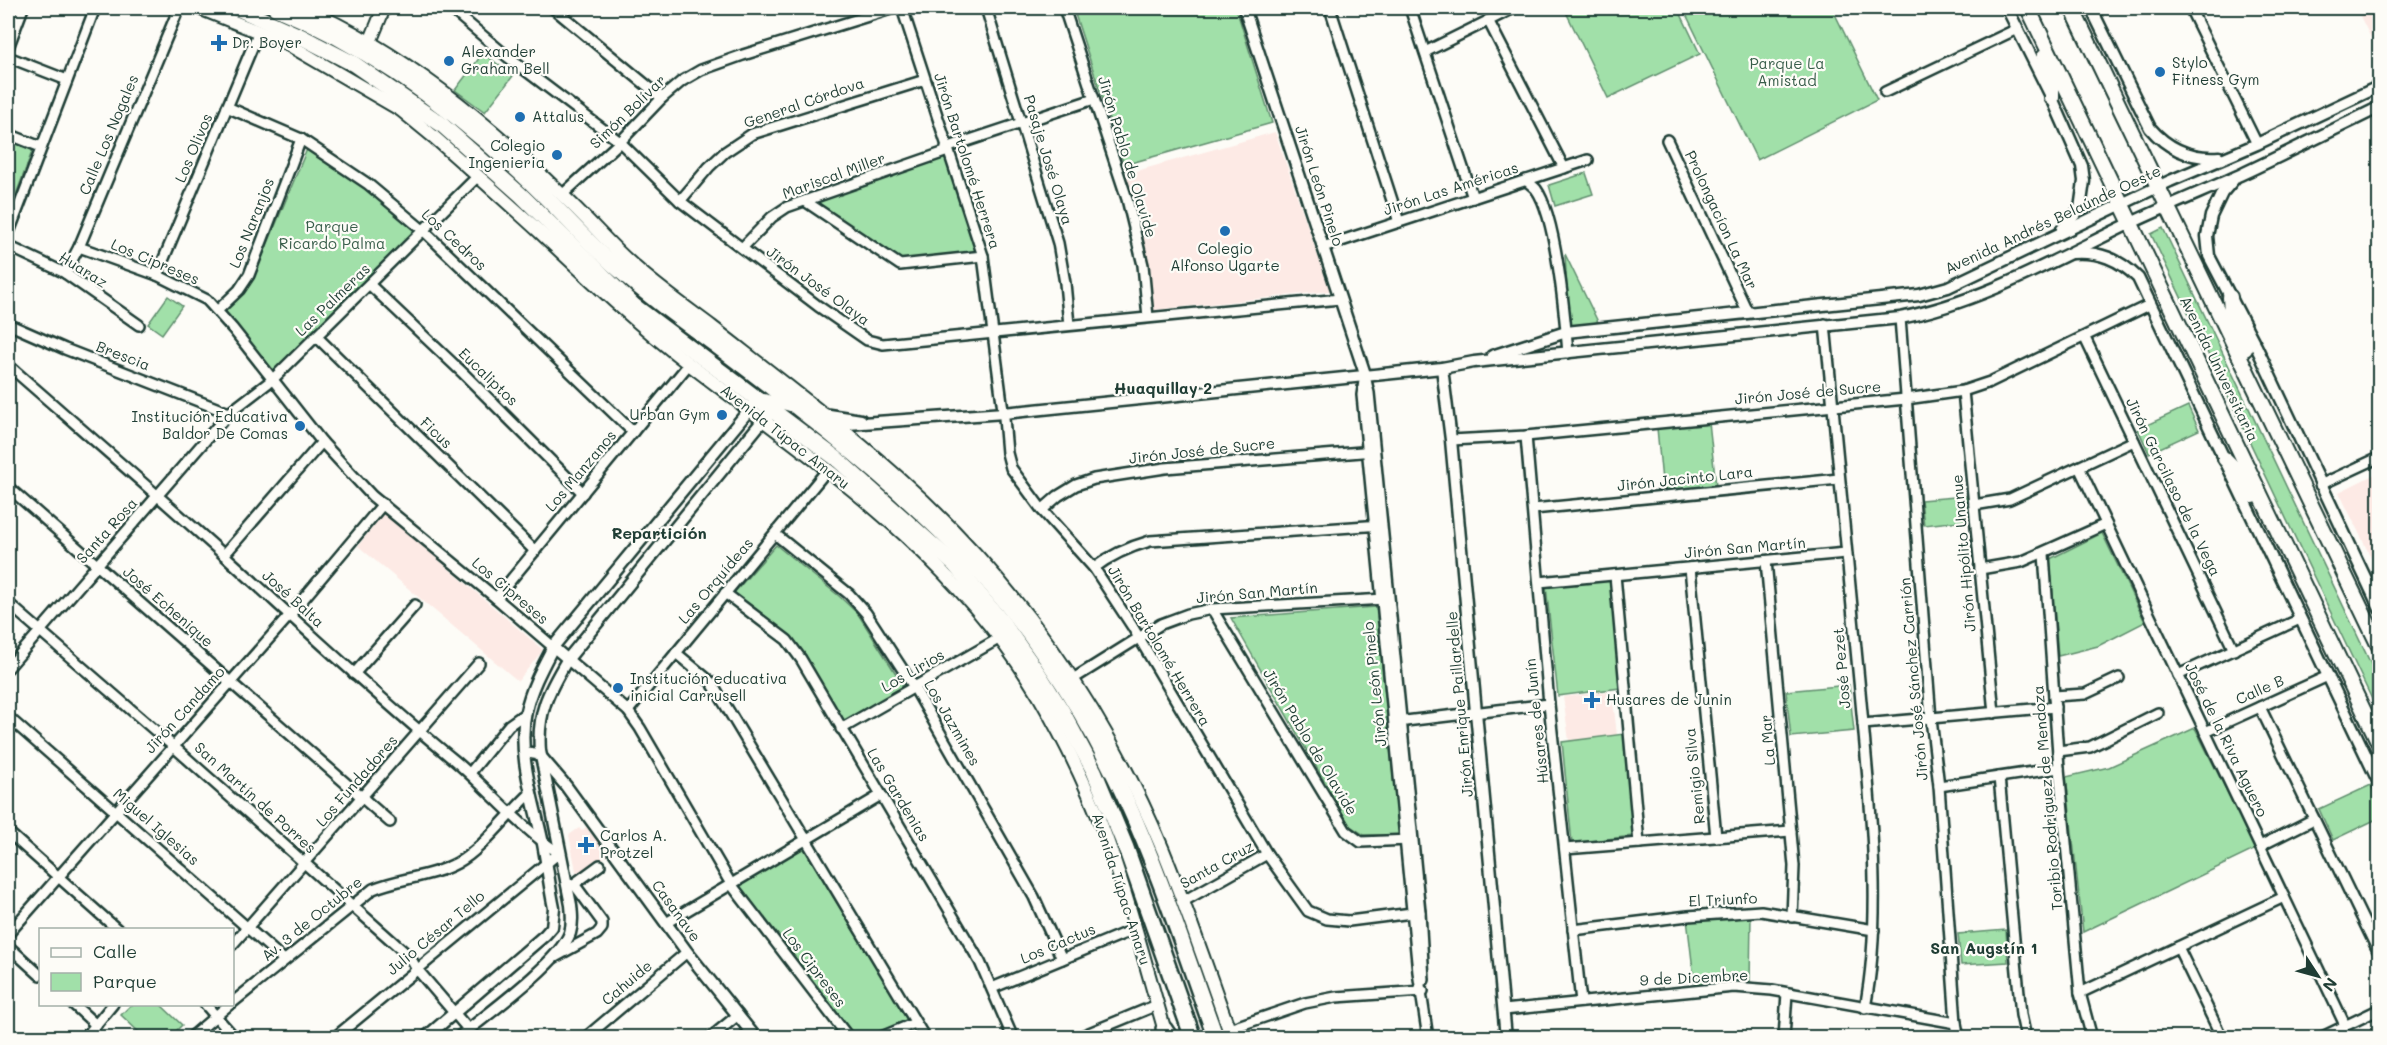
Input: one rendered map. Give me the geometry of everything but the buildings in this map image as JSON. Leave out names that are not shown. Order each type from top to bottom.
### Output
[{"type":"highway","name":"Avenida Túpac Amaru","points":[[237,8],[300,36],[354,64],[441,124],[521,195],[634,306],[756,404],[819,419],[969,560],[1011,612],[1062,684],[1103,754],[1132,813],[1225,1035]]},
{"type":"highway","name":"Avenida Túpac Amaru","points":[[276,8],[310,22],[373,58],[433,100],[515,167],[614,265],[789,412],[837,459],[955,565],[1002,622],[1038,673],[1073,730],[1105,796],[1126,848],[1193,1038]]},
{"type":"main road","name":"Avenida Túpac Amaru","points":[[199,8],[259,31],[315,58],[401,111],[478,176],[597,287],[689,364],[756,404],[764,419],[891,522],[951,579],[1000,638],[1039,696],[1077,767],[1106,837],[1167,1035]]},
{"type":"main road","name":"Avenida Túpac Amaru","points":[[303,8],[370,42],[449,96],[483,123],[562,195],[635,268],[819,419],[838,426],[901,480],[966,542],[1025,611],[1073,679],[1114,747],[1163,849],[1225,1035]]},
{"type":"main road","points":[[370,42],[384,8]]},
{"type":"main road","name":"Avenida Universitaria","points":[[2028,8],[2379,745]]},
{"type":"main road","name":"Avenida Universitaria","points":[[2072,8],[2379,648]]},
{"type":"main road","points":[[2038,29],[2052,85],[2052,98]]},
{"type":"main road","points":[[2230,297],[2231,311],[2246,352],[2246,369]]},
{"type":"main road","points":[[2225,459],[2237,471],[2270,523],[2277,530]]},
{"type":"street","points":[[8,48],[23,8]]},
{"type":"street","points":[[8,234],[95,8]]},
{"type":"street","name":"Calle Los Nogales","points":[[65,273],[79,247],[179,8]]},
{"type":"street","name":"Jirón José Olaya","points":[[450,8],[509,58],[620,142],[680,201],[867,340],[883,344],[1340,298]]},
{"type":"street","name":"Simón Bolívar","points":[[562,195],[620,142],[662,98],[682,81],[701,70],[894,8]]},
{"type":"street","name":"Jirón Bartolomé Herrera","points":[[902,8],[983,256],[1004,413],[1007,453],[1011,468],[1042,510],[1094,568],[1267,854],[1308,911],[1327,919],[1349,921],[1417,912]]},
{"type":"street","name":"Pasaje José Olaya","points":[[986,8],[1058,243],[1069,325]]},
{"type":"street","name":"Jirón Pablo de Olavide","points":[[1064,8],[1130,210],[1143,265],[1148,317]]},
{"type":"street","name":"Jirón León Pinelo","points":[[1244,8],[1368,383],[1371,451],[1409,840],[1424,967],[1423,991],[1428,1038]]},
{"type":"street","points":[[1330,8],[1399,222]]},
{"type":"street","points":[[1410,8],[1473,198]]},
{"type":"street","points":[[1425,52],[1514,8]]},
{"type":"street","points":[[2007,8],[2052,98],[2082,166],[2084,181],[2080,209],[2058,234]]},
{"type":"street","points":[[2091,8],[2144,118],[2157,137],[2176,150],[2191,156],[2204,158],[2228,156]]},
{"type":"street","points":[[2190,8],[2257,144]]},
{"type":"street","points":[[559,9],[662,98]]},
{"type":"street","points":[[1488,20],[1564,168]]},
{"type":"street","points":[[1885,92],[2017,29]]},
{"type":"street","name":"Los Olivos","points":[[157,276],[259,31]]},
{"type":"street","points":[[8,57],[67,80]]},
{"type":"street","name":"General Córdova","points":[[680,201],[725,152],[752,134],[925,80]]},
{"type":"street","name":"Avenida Andrés Belaúnde Oeste","points":[[1473,362],[1566,332],[1919,294],[1948,287],[2159,186],[2257,144],[2379,86]]},
{"type":"street","name":"Mariscal Miller","points":[[742,249],[772,217],[787,207],[1094,99]]},
{"type":"street","name":"Los Cedros","points":[[227,107],[302,139],[368,184],[424,231],[633,432]]},
{"type":"street","name":"Avenida Andrés Belaúnde Oeste","points":[[838,426],[1004,413],[1365,374],[1443,368],[1473,362],[1825,324],[1900,318],[1954,305],[1992,290],[2379,107]]},
{"type":"street","points":[[2298,124],[2300,135],[2307,142]]},
{"type":"street","points":[[8,134],[41,147]]},
{"type":"street","points":[[2273,136],[2279,145],[2281,155]]},
{"type":"street","name":"Los Naranjos","points":[[218,310],[239,290],[249,275],[302,139]]},
{"type":"street","name":"Prolongacíon La Mar","points":[[1667,140],[1748,313]]},
{"type":"street","name":"Jirón Las Américas","points":[[1323,247],[1588,160]]},
{"type":"street","points":[[2238,175],[2214,208],[2208,231],[2209,256],[2379,609]]},
{"type":"street","name":"Las Palmeras","points":[[229,413],[272,380],[478,176]]},
{"type":"street","points":[[1526,180],[1536,189],[1549,222],[1568,353]]},
{"type":"street","points":[[805,201],[900,265],[983,256]]},
{"type":"street","name":"Huaraz","points":[[8,246],[65,273],[139,325]]},
{"type":"street","name":"Los Cipreses","points":[[79,247],[157,276],[207,300],[218,310],[322,442],[372,496],[628,711],[731,884],[849,1038]]},
{"type":"street","points":[[2066,254],[2098,254],[2120,263],[2138,278],[2379,785]]},
{"type":"street","points":[[2006,259],[2015,278]]},
{"type":"street","points":[[1982,272],[1992,290]]},
{"type":"street","name":"Eucaliptos","points":[[370,285],[464,374],[583,493]]},
{"type":"street","name":"Jirón José de Sucre","points":[[1451,440],[1526,436],[1906,399],[1963,391],[1990,382],[2085,338],[2149,305]]},
{"type":"street","name":"Jirón José Sánchez Carrión","points":[[1900,318],[1959,1038]]},
{"type":"street","name":"Brescia","points":[[8,324],[65,350],[229,413]]},
{"type":"street","name":"José Pezet","points":[[1825,324],[1863,724],[1875,888],[1871,976],[1865,1008]]},
{"type":"street","name":"Ficus","points":[[317,337],[535,551]]},
{"type":"street","name":"Jirón Garcilaso de la Vega","points":[[2085,338],[2234,650]]},
{"type":"street","name":"Los Manzanos","points":[[496,598],[689,364]]},
{"type":"street","name":"José Balta","points":[[8,365],[158,496],[354,674],[470,773],[510,813],[559,853]]},
{"type":"street","name":"Jirón Enrique Paillardelle","points":[[1443,368],[1506,1038]]},
{"type":"street","name":"Jirón Hipólito Unanue","points":[[1963,391],[1994,713]]},
{"type":"street","points":[[424,1038],[534,946],[552,927],[554,908],[525,752],[526,713],[541,670],[554,647],[756,404]]},
{"type":"street","points":[[553,958],[570,932],[571,885],[559,853],[542,758],[538,729],[544,704],[567,660],[764,419],[789,412]]},
{"type":"street","name":"Santa Rosa","points":[[8,668],[229,413]]},
{"type":"street","name":"Avenida Andrés Belaúnde Oeste","points":[[819,419],[882,423]]},
{"type":"street","name":"Húsares de Junín","points":[[1526,436],[1549,704],[1581,1002]]},
{"type":"street","points":[[1974,505],[2010,499],[2134,441]]},
{"type":"street","points":[[224,555],[322,442]]},
{"type":"street","name":"Jirón José de Sucre","points":[[1042,510],[1058,496],[1076,485],[1094,479],[1165,468],[1371,451]]},
{"type":"street","points":[[2320,485],[2379,457]]},
{"type":"street","name":"José de la Riva Aguero","points":[[2079,467],[2345,1025]]},
{"type":"street","name":"Las Orquídeas","points":[[628,711],[828,470]]},
{"type":"street","name":"Jirón Jacinto Lara","points":[[1533,509],[1839,479]]},
{"type":"street","name":"José Echenique","points":[[8,487],[390,822]]},
{"type":"street","name":"Jirón Candamo","points":[[8,934],[289,616],[383,504]]},
{"type":"street","points":[[1980,569],[2021,562],[2044,554],[2106,524]]},
{"type":"street","points":[[1094,568],[1109,556],[1150,541],[1378,525]]},
{"type":"street","name":"Los Jazmines","points":[[775,534],[858,603],[914,687],[1034,897],[1062,959]]},
{"type":"street","name":"Jirón San Martín","points":[[1539,582],[1846,553]]},
{"type":"street","name":"Toribio Rodriguez de Mendoza","points":[[2044,554],[2059,768],[2080,993],[2092,1038]]},
{"type":"street","name":"La Mar","points":[[1766,561],[1794,866],[1791,916]]},
{"type":"street","name":"Remigio Silva","points":[[1690,568],[1716,837]]},
{"type":"street","points":[[1615,575],[1639,843]]},
{"type":"street","name":"Las Gardenias","points":[[725,594],[794,647],[980,962],[1013,1038]]},
{"type":"street","name":"Jirón San Martín","points":[[1073,679],[1161,624],[1188,614],[1212,609],[1385,599]]},
{"type":"street","name":"San Martín de Porres","points":[[8,603],[410,957],[416,968],[468,1029]]},
{"type":"street","points":[[354,674],[415,605]]},
{"type":"street","name":"Jirón Pablo de Olavide","points":[[1212,609],[1346,831],[1361,842],[1409,840]]},
{"type":"street","points":[[2178,675],[2300,619]]},
{"type":"street","name":"Los Lirios","points":[[841,729],[1000,638]]},
{"type":"street","points":[[676,653],[712,683],[925,1038]]},
{"type":"street","name":"Los Fundadores","points":[[234,943],[479,663]]},
{"type":"street","name":"Calle B","points":[[2205,732],[2328,676]]},
{"type":"street","points":[[2054,696],[2085,694],[2120,678]]},
{"type":"street","points":[[1398,722],[1475,711],[1549,704]]},
{"type":"street","points":[[1863,724],[2055,707]]},
{"type":"street","points":[[2260,707],[2379,955]]},
{"type":"street","points":[[470,773],[509,725],[526,713]]},
{"type":"street","points":[[2058,751],[2090,747],[2158,713]]},
{"type":"street","name":"Miguel Iglesias","points":[[8,717],[284,960]]},
{"type":"street","name":"Casanave","points":[[525,752],[537,754],[542,758],[566,786],[687,952],[756,1038]]},
{"type":"street","points":[[1939,786],[2059,768]]},
{"type":"street","points":[[1998,777],[2021,1015],[2026,1038]]},
{"type":"street","name":"Av. 3 de Octubre","points":[[234,1002],[373,889],[392,881],[434,872],[472,854],[531,793]]},
{"type":"street","points":[[666,923],[880,795]]},
{"type":"street","points":[[2260,846],[2314,819]]},
{"type":"street","points":[[1565,849],[1791,831]]},
{"type":"street","points":[[8,832],[116,928]]},
{"type":"street","name":"Julio César Tello","points":[[334,1038],[416,968],[559,853]]},
{"type":"street","name":"Santa Cruz","points":[[1182,902],[1267,854]]},
{"type":"street","points":[[571,885],[600,865]]},
{"type":"street","points":[[458,1038],[553,958],[597,934],[602,928],[602,922],[571,885]]},
{"type":"street","points":[[2080,993],[2284,897]]},
{"type":"street","name":"El Triunfo","points":[[1574,930],[1688,916],[1761,911],[1874,930]]},
{"type":"street","name":"Los Cactus","points":[[992,988],[1135,929]]},
{"type":"street","points":[[8,946],[39,974]]},
{"type":"street","points":[[2178,947],[2222,1038]]},
{"type":"street","name":"Cahuide","points":[[585,1038],[687,952]]},
{"type":"street","name":"9 de Dicembre","points":[[1504,1010],[1734,987],[1786,993],[1956,1023]]},
{"type":"street","points":[[1225,1035],[1305,1003],[1336,996],[1423,991]]},
{"type":"street","points":[[1784,1038],[1786,993]]},
{"type":"street","points":[[1077,1038],[1157,1005]]},
{"type":"street","points":[[74,1006],[96,1025]]},
{"type":"street","points":[[84,1038],[112,1006]]},
{"type":"street","points":[[206,1006],[235,1038]]},
{"type":"street","name":"Av. 3 de Octubre","points":[[190,1038],[229,1006]]},
{"type":"street","points":[[2320,1038],[2379,1009]]},
{"type":"street","points":[[710,1038],[738,1015]]},
{"type":"street","points":[[879,1038],[915,1023]]},
{"type":"shaded area","points":[[2356,8],[2379,8],[2379,54]]},
{"type":"shaded area","name":"Colegio Alfonso Ugarte","points":[[1275,132],[1330,291],[1154,310],[1149,262],[1126,174]]},
{"type":"shaded area","points":[[2379,472],[2379,574],[2339,492]]},
{"type":"shaded area","points":[[384,513],[543,650],[518,681],[358,546]]},
{"type":"shaded area","points":[[1612,691],[1617,735],[1569,741],[1563,697]]},
{"type":"shaded area","name":"Carlos A. Protzel","points":[[586,827],[608,855],[577,876],[569,835],[579,828],[582,831]]},
{"type":"green space","points":[[1073,8],[1236,8],[1272,123],[1124,165]]},
{"type":"green space","points":[[1564,8],[1678,8],[1700,54],[1608,98]]},
{"type":"green space","name":"Parque La Amistad","points":[[1683,8],[1832,8],[1877,100],[1757,160]]},
{"type":"green space","points":[[483,53],[513,76],[485,112],[455,90]]},
{"type":"green space","points":[[8,139],[33,149],[8,216]]},
{"type":"green space","name":"Parque Ricardo Palma","points":[[307,149],[359,183],[416,231],[273,373],[225,311],[254,277]]},
{"type":"green space","points":[[946,157],[976,252],[904,261],[896,258],[814,202]]},
{"type":"green space","points":[[1586,173],[1593,194],[1555,206],[1549,185]]},
{"type":"green space","points":[[2163,228],[2379,681],[2379,714],[2151,234]]},
{"type":"green space","points":[[1565,254],[1598,322],[1569,327]]},
{"type":"green space","points":[[168,296],[182,306],[162,334],[148,324]]},
{"type":"green space","points":[[2188,406],[2199,430],[2149,453],[2138,429]]},
{"type":"green space","points":[[1709,422],[1716,486],[1663,492],[1657,428]]},
{"type":"green space","points":[[1966,496],[1969,520],[1924,525],[1921,500]]},
{"type":"green space","points":[[2102,533],[2145,622],[2098,646],[2058,656],[2050,559]]},
{"type":"green space","points":[[776,545],[858,614],[905,688],[844,721],[805,655],[791,636],[734,593]]},
{"type":"green space","points":[[1608,580],[1611,584],[1620,688],[1558,696],[1546,586]]},
{"type":"green space","points":[[1376,607],[1399,835],[1364,835],[1350,826],[1231,618]]},
{"type":"green space","points":[[1849,685],[1854,731],[1791,737],[1786,691]]},
{"type":"green space","points":[[2195,728],[2256,849],[2083,932],[2066,777],[2109,767]]},
{"type":"green space","points":[[1624,734],[1633,836],[1572,843],[1562,742]]},
{"type":"green space","points":[[2371,785],[2379,803],[2379,818],[2333,840],[2319,809]]},
{"type":"green space","points":[[803,847],[908,1020],[866,1037],[853,1037],[739,886]]},
{"type":"green space","points":[[1751,915],[1750,985],[1695,987],[1687,919]]},
{"type":"green space","points":[[2006,930],[2008,962],[1961,965],[1958,934]]},
{"type":"green space","points":[[130,1006],[162,1006],[182,1025],[170,1037],[144,1037],[121,1015]]},
{"type":"place","name":"Dr. Boyer","points":[[219,43]]},
{"type":"place","name":"Alexander Graham Bell","points":[[449,61]]},
{"type":"place","name":"Stylo Fitness Gym","points":[[2160,72]]},
{"type":"place","name":"Attalus","points":[[520,117]]},
{"type":"place","name":"Colegio Ingenieria","points":[[557,155]]},
{"type":"place","name":"Colegio Alfonso Ugarte","points":[[1225,231]]},
{"type":"place","name":"Urban Gym","points":[[722,415]]},
{"type":"place","name":"Institución Educativa Baldor De Comas","points":[[300,426]]},
{"type":"place","name":"Institución educativa inicial Carrusell","points":[[618,688]]},
{"type":"place","name":"Husares de Junin","points":[[1592,700]]},
{"type":"place","name":"Carlos A. Protzel","points":[[586,845]]},
{"type":"district","name":"Huaquillay 2","points":[[1163,388]]},
{"type":"district","name":"Repartición","points":[[659,533]]},
{"type":"district","name":"San Augstín 1","points":[[1984,948]]}]
